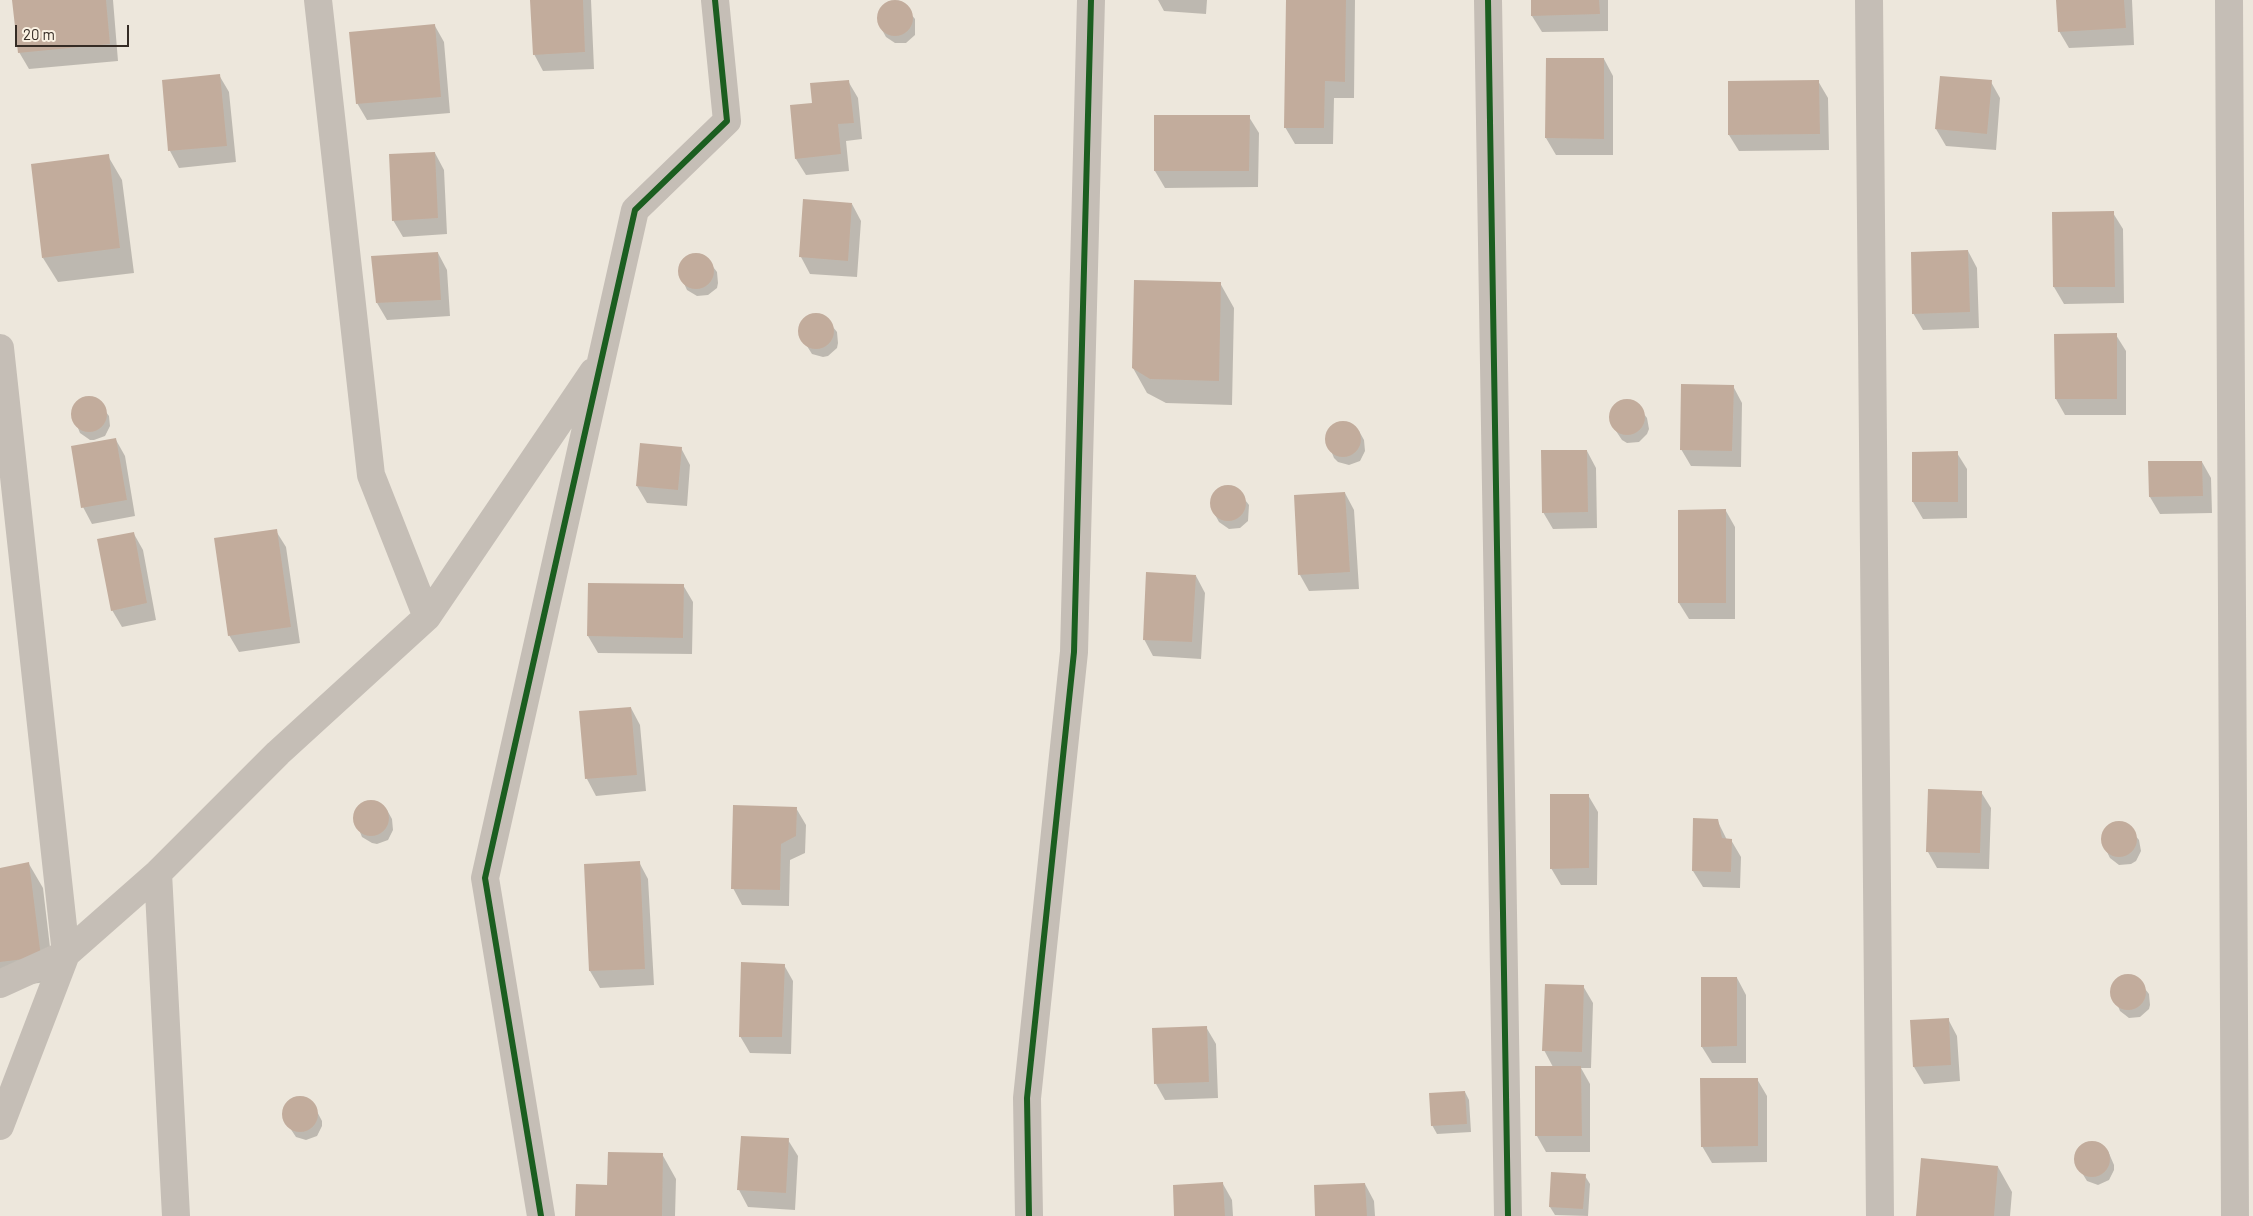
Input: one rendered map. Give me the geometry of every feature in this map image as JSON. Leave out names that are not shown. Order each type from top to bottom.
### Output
[{"type":"street","points":[[318,0],[371,475],[427,617]]},
{"type":"street","points":[[541,1216],[485,878],[635,210],[727,121],[715,0]]},
{"type":"street","points":[[1029,1216],[1027,1098],[1074,652],[1091,0]]},
{"type":"street","points":[[1488,0],[1508,1216]]},
{"type":"street","points":[[1869,0],[1880,1216]]},
{"type":"street","points":[[2229,0],[2235,1216]]},
{"type":"street","points":[[0,348],[66,954],[0,1126]]},
{"type":"street","points":[[0,984],[66,954],[158,873],[278,753],[427,617],[602,359]]},
{"type":"street","points":[[158,873],[176,1216]]},
{"type":"building","points":[[12,0],[106,0],[110,44],[18,53]]},
{"type":"building","points":[[530,0],[583,0],[585,52],[533,55]]},
{"type":"building","points":[[895,0],[902,1],[908,5],[912,11],[912,25],[908,31],[902,35],[895,36],[888,35],[882,31],[878,25],[877,18],[878,11],[882,5],[888,1]]},
{"type":"building","points":[[1286,0],[1346,0],[1345,82],[1325,81],[1324,128],[1284,128]]},
{"type":"building","points":[[1531,0],[1599,0],[1600,14],[1531,16]]},
{"type":"building","points":[[2056,0],[2124,0],[2126,28],[2058,32]]},
{"type":"building","points":[[435,24],[441,97],[356,104],[349,32]]},
{"type":"building","points":[[1546,58],[1604,58],[1604,139],[1545,138]]},
{"type":"building","points":[[220,74],[227,146],[168,151],[162,80]]},
{"type":"building","points":[[1940,76],[1992,80],[1987,134],[1935,129]]},
{"type":"building","points":[[849,80],[854,123],[838,124],[841,154],[795,159],[790,105],[812,103],[810,83]]},
{"type":"building","points":[[1819,80],[1820,134],[1728,135],[1728,81]]},
{"type":"building","points":[[1154,115],[1250,115],[1249,171],[1154,171]]},
{"type":"building","points":[[435,152],[438,218],[392,221],[389,154]]},
{"type":"building","points":[[109,154],[120,248],[42,258],[31,164]]},
{"type":"building","points":[[803,199],[852,203],[848,261],[799,257]]},
{"type":"building","points":[[2114,211],[2115,287],[2053,287],[2052,212]]},
{"type":"building","points":[[1968,250],[1970,312],[1912,314],[1911,252]]},
{"type":"building","points":[[438,252],[441,300],[376,303],[371,256]]},
{"type":"building","points":[[696,253],[703,254],[709,258],[713,264],[713,278],[709,284],[703,288],[696,289],[689,288],[683,284],[679,278],[678,271],[679,264],[683,258],[689,254]]},
{"type":"building","points":[[1134,280],[1221,282],[1219,381],[1150,379],[1132,368]]},
{"type":"building","points":[[816,313],[823,314],[829,318],[833,324],[833,338],[829,344],[823,348],[816,349],[809,348],[803,344],[799,338],[798,331],[799,324],[803,318],[809,314]]},
{"type":"building","points":[[2117,333],[2117,399],[2055,399],[2054,334]]},
{"type":"building","points":[[1681,384],[1734,385],[1732,451],[1680,450]]},
{"type":"building","points":[[89,396],[96,397],[102,401],[106,407],[106,421],[102,427],[96,431],[89,432],[82,431],[76,427],[72,421],[71,414],[72,407],[76,401],[82,397]]},
{"type":"building","points":[[1627,399],[1634,400],[1640,404],[1644,410],[1644,424],[1640,430],[1634,434],[1627,435],[1620,434],[1614,430],[1610,424],[1609,417],[1610,410],[1614,404],[1620,400]]},
{"type":"building","points":[[1343,421],[1350,422],[1356,426],[1360,432],[1360,446],[1356,452],[1350,456],[1343,457],[1336,456],[1330,452],[1326,446],[1325,439],[1326,432],[1330,426],[1336,422]]},
{"type":"building","points":[[116,438],[127,500],[81,508],[71,446]]},
{"type":"building","points":[[640,443],[682,447],[678,490],[636,486]]},
{"type":"building","points":[[1541,450],[1587,450],[1588,512],[1542,513]]},
{"type":"building","points":[[1958,451],[1958,502],[1912,502],[1912,452]]},
{"type":"building","points":[[2148,461],[2202,461],[2203,496],[2149,497]]},
{"type":"building","points":[[1228,485],[1235,486],[1241,490],[1245,496],[1245,510],[1241,516],[1235,520],[1228,521],[1221,520],[1215,516],[1211,510],[1210,503],[1211,496],[1215,490],[1221,486]]},
{"type":"building","points":[[1345,492],[1350,572],[1298,575],[1294,495]]},
{"type":"building","points":[[1726,509],[1726,603],[1678,603],[1678,510]]},
{"type":"building","points":[[277,529],[291,627],[228,636],[214,538]]},
{"type":"building","points":[[134,532],[147,603],[111,611],[97,539]]},
{"type":"building","points":[[1146,572],[1196,575],[1192,642],[1143,640]]},
{"type":"building","points":[[588,583],[684,584],[683,638],[587,636]]},
{"type":"building","points":[[631,707],[637,775],[585,779],[579,711]]},
{"type":"building","points":[[1928,789],[1982,791],[1980,853],[1926,852]]},
{"type":"building","points":[[1550,794],[1589,794],[1589,868],[1550,869]]},
{"type":"building","points":[[371,800],[378,801],[384,805],[388,811],[388,825],[384,831],[378,835],[371,836],[364,835],[358,831],[354,825],[353,818],[354,811],[358,805],[364,801]]},
{"type":"building","points":[[733,805],[797,807],[796,836],[781,844],[780,890],[731,889]]},
{"type":"building","points":[[1693,818],[1718,819],[1722,838],[1732,839],[1731,872],[1692,871]]},
{"type":"building","points":[[2119,821],[2126,822],[2132,826],[2136,832],[2136,846],[2132,852],[2126,856],[2119,857],[2112,856],[2106,852],[2102,846],[2101,839],[2102,832],[2106,826],[2112,822]]},
{"type":"building","points":[[640,861],[645,969],[589,971],[584,864]]},
{"type":"building","points":[[29,862],[41,957],[0,962],[0,868]]},
{"type":"building","points":[[741,962],[785,964],[782,1037],[739,1037]]},
{"type":"building","points":[[2128,974],[2135,975],[2141,979],[2145,985],[2145,999],[2141,1005],[2135,1009],[2128,1010],[2121,1009],[2115,1005],[2111,999],[2110,992],[2111,985],[2115,979],[2121,975]]},
{"type":"building","points":[[1701,977],[1737,977],[1737,1046],[1701,1047]]},
{"type":"building","points":[[1545,984],[1584,985],[1582,1052],[1542,1051]]},
{"type":"building","points":[[1949,1018],[1951,1065],[1913,1067],[1910,1020]]},
{"type":"building","points":[[1207,1026],[1209,1082],[1154,1084],[1152,1028]]},
{"type":"building","points":[[1535,1066],[1581,1066],[1582,1136],[1535,1136]]},
{"type":"building","points":[[1700,1078],[1758,1078],[1758,1146],[1701,1147]]},
{"type":"building","points":[[1465,1091],[1467,1124],[1431,1126],[1429,1093]]},
{"type":"building","points":[[300,1096],[307,1097],[313,1101],[317,1107],[317,1121],[313,1127],[307,1131],[300,1132],[293,1131],[287,1127],[283,1121],[282,1114],[283,1107],[287,1101],[293,1097]]},
{"type":"building","points":[[741,1136],[789,1138],[786,1193],[737,1190]]},
{"type":"building","points":[[2092,1141],[2099,1142],[2105,1146],[2109,1152],[2109,1166],[2105,1172],[2099,1176],[2092,1177],[2085,1176],[2079,1172],[2075,1166],[2074,1159],[2075,1152],[2079,1146],[2085,1142]]},
{"type":"building","points":[[608,1152],[663,1153],[662,1216],[575,1216],[576,1184],[607,1185]]},
{"type":"building","points":[[1921,1158],[1998,1166],[1994,1216],[1916,1216]]},
{"type":"building","points":[[1551,1172],[1586,1174],[1583,1209],[1549,1207]]},
{"type":"building","points":[[1223,1182],[1225,1216],[1174,1216],[1173,1185]]},
{"type":"building","points":[[1365,1183],[1367,1216],[1315,1216],[1314,1185]]},
{"type":"cycle path","points":[[541,1216],[485,878],[635,210],[727,121],[715,0]]},
{"type":"cycle path","points":[[1029,1216],[1027,1098],[1074,652],[1091,0]]},
{"type":"cycle path","points":[[1488,0],[1508,1216]]}]
